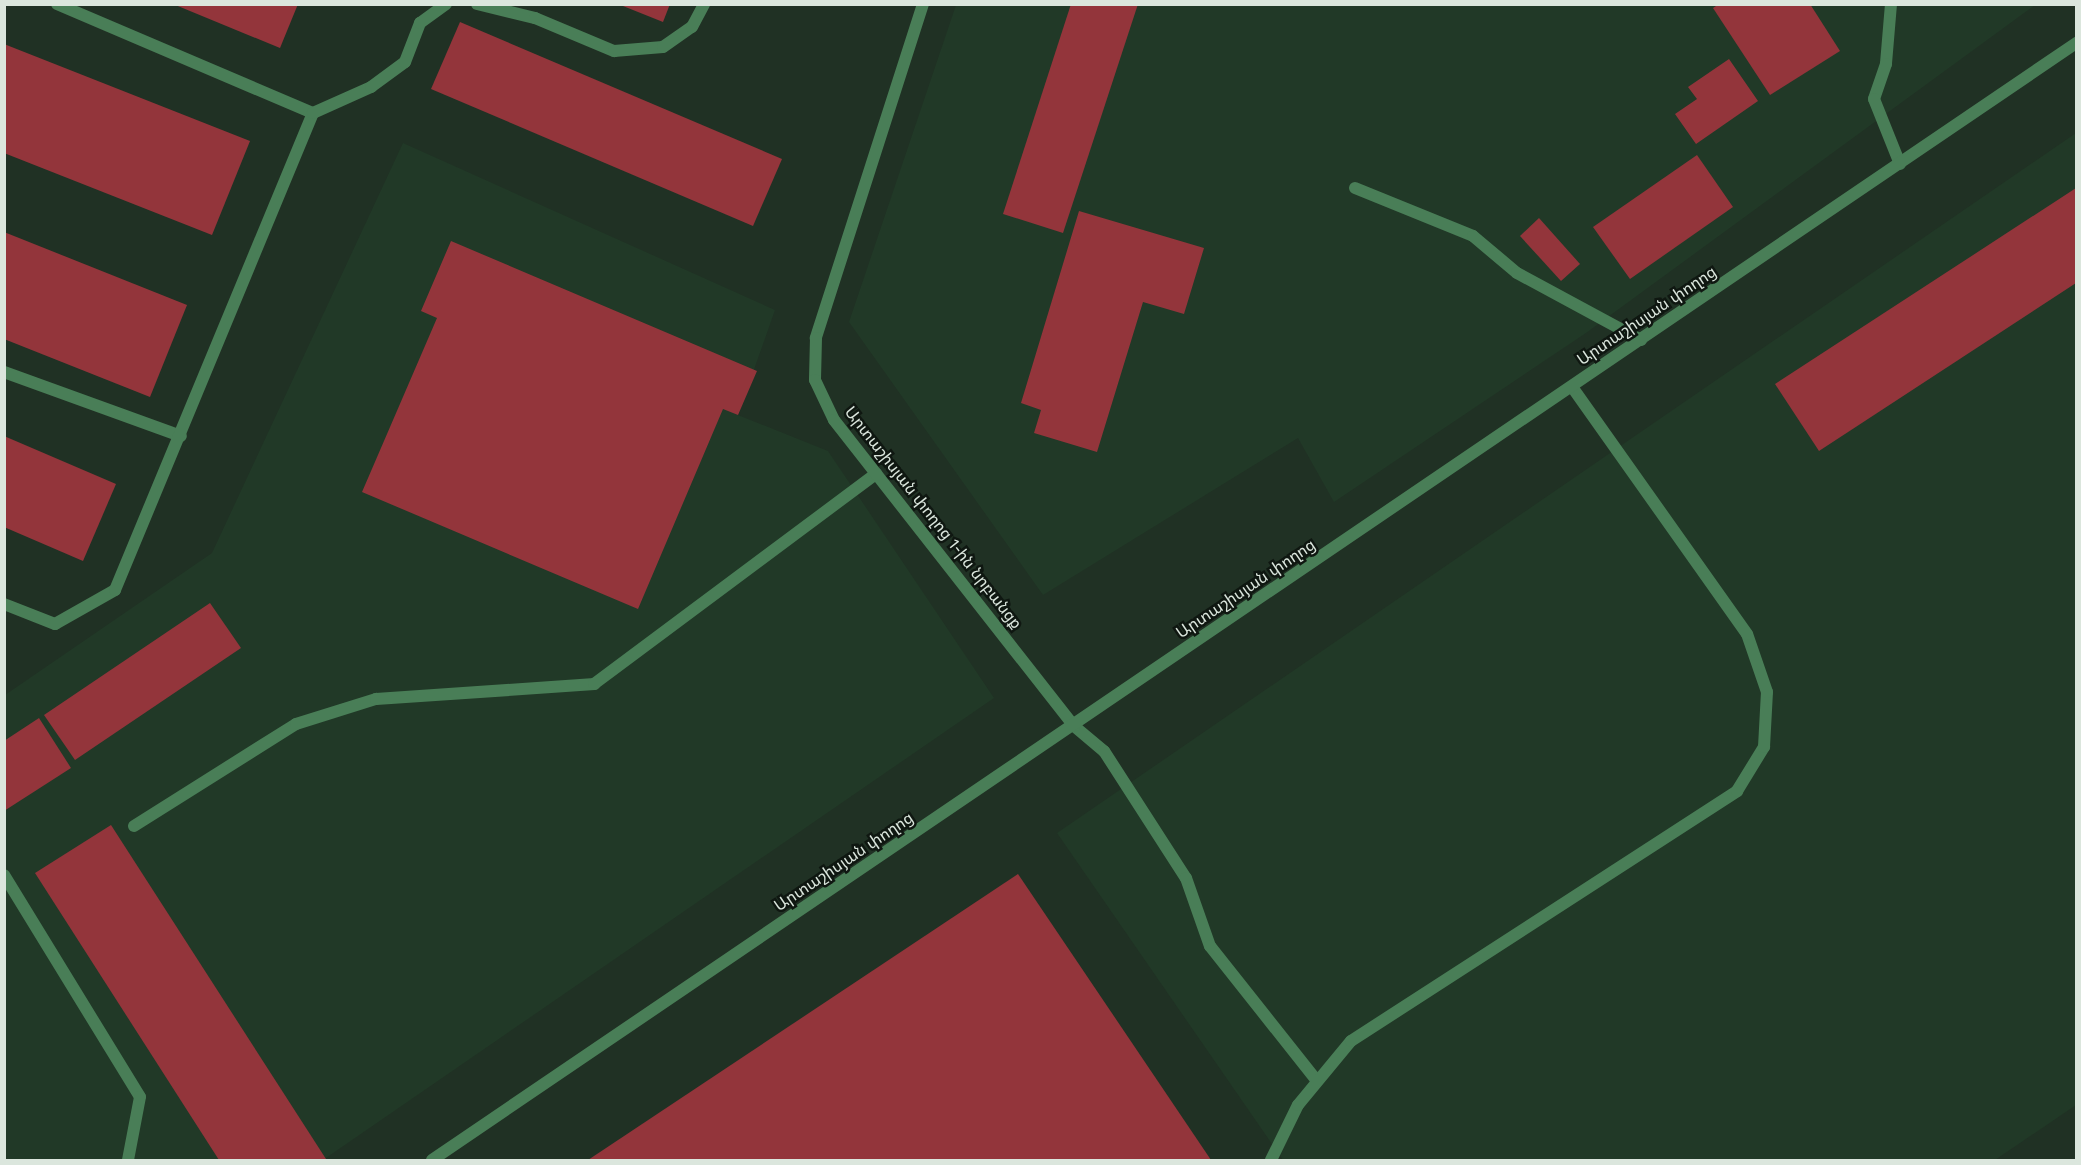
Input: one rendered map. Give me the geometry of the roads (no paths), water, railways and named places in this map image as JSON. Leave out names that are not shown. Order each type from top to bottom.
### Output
[{"type":"street","points":[[57,4],[313,114]]},
{"type":"street","points":[[4,604],[56,624],[115,590],[313,114],[371,87],[405,62],[420,22],[446,4]]},
{"type":"street","points":[[477,4],[536,18],[614,51],[663,46],[692,27],[704,4]]},
{"type":"street","name":"Արտաշիսյան փողոց 1-ին նրբանցք","points":[[923,4],[816,338],[815,380],[834,420],[876,474],[1074,726],[1104,751],[1186,878],[1210,946],[1317,1081]]},
{"type":"street","points":[[1891,4],[1886,64],[1874,99],[1900,164]]},
{"type":"street","name":"Արտաշիսյան փողոց","points":[[432,1161],[2076,43]]},
{"type":"street","points":[[1355,188],[1473,236],[1517,273],[1641,340]]},
{"type":"street","points":[[4,372],[181,436]]},
{"type":"street","points":[[1271,1161],[1298,1105],[1351,1041],[1737,791],[1764,747],[1767,692],[1747,634],[1572,387]]},
{"type":"street","points":[[134,826],[296,724],[376,699],[594,684],[876,474]]},
{"type":"street","points":[[4,875],[140,1097],[128,1161]]}]
